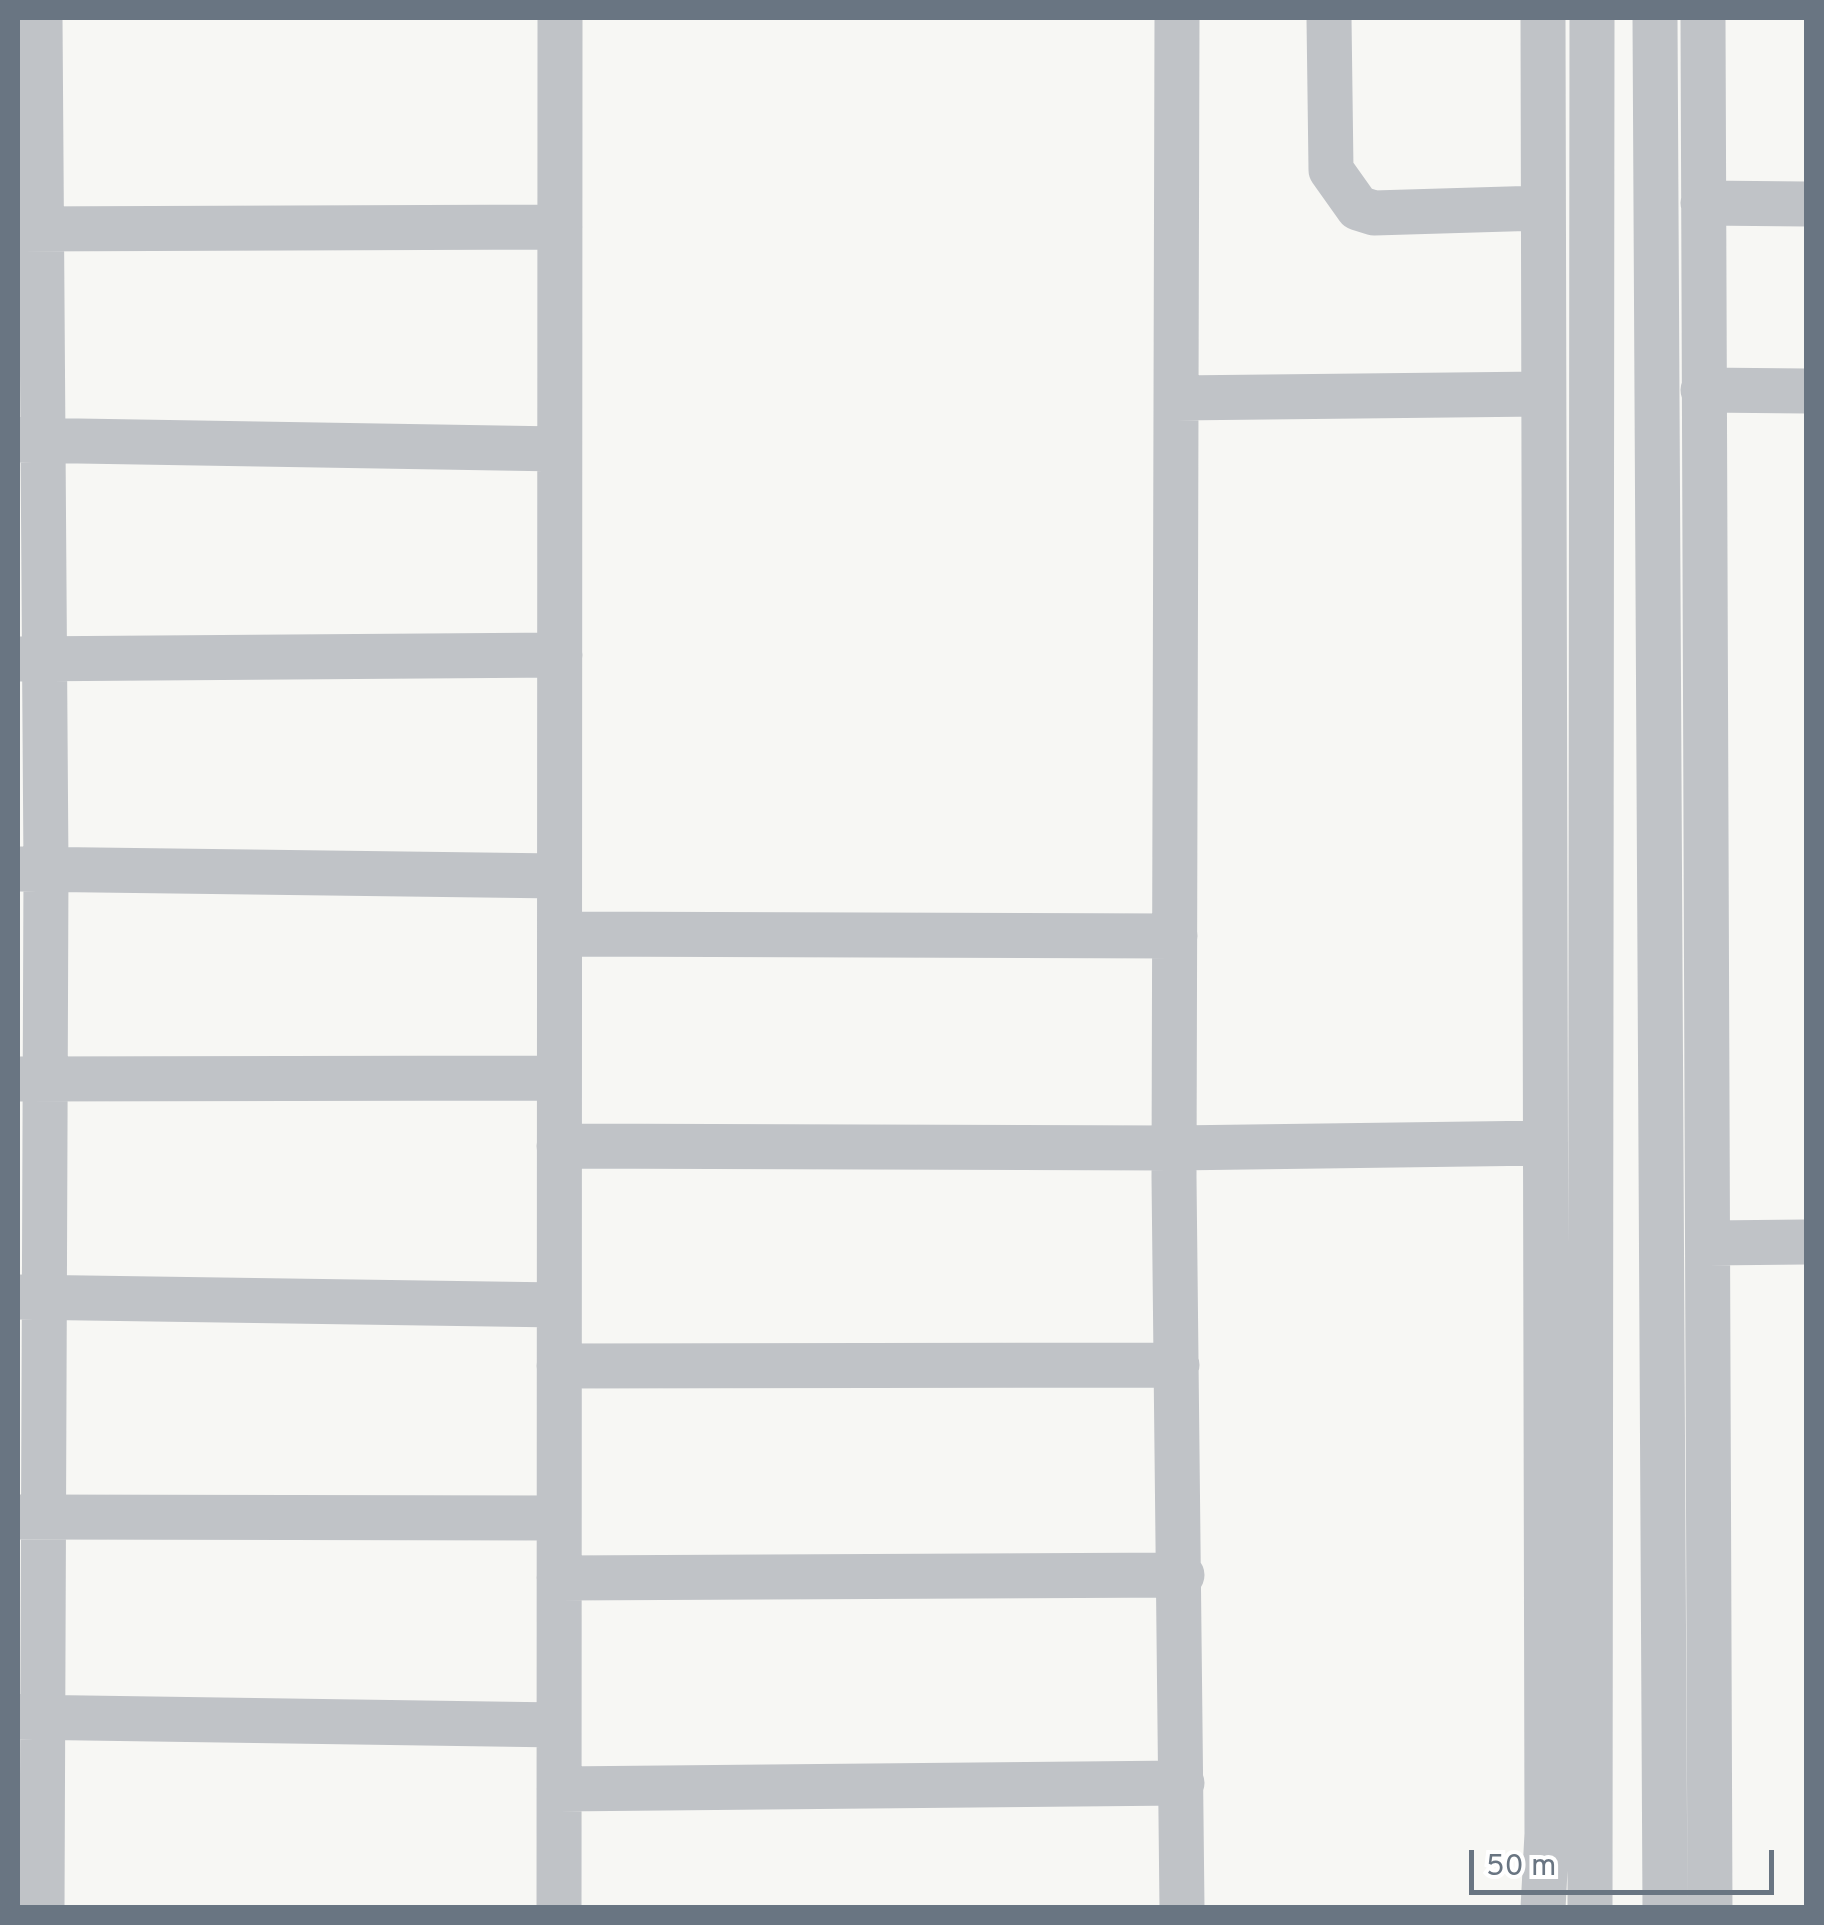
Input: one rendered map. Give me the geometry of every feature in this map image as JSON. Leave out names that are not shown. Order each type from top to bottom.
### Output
[{"type":"street","points":[[40,18],[30,229],[30,1718],[42,1908]]},
{"type":"street","points":[[559,1908],[560,18]]},
{"type":"street","points":[[1177,18],[1174,1148],[1182,1575],[1182,1908]]},
{"type":"street","points":[[1329,18],[1331,170],[1358,208],[1374,212],[1542,208]]},
{"type":"street","points":[[1543,18],[1547,1834],[1543,1908]]},
{"type":"street","points":[[1590,1908],[1592,18]]},
{"type":"street","points":[[1655,18],[1665,1908]]},
{"type":"street","points":[[1703,18],[1710,1908]]},
{"type":"street","points":[[1702,203],[1806,204]]},
{"type":"street","points":[[30,229],[560,226]]},
{"type":"street","points":[[1703,390],[1806,391]]},
{"type":"street","points":[[1176,398],[1542,394]]},
{"type":"street","points":[[30,440],[559,449]]},
{"type":"street","points":[[31,659],[560,655]]},
{"type":"street","points":[[32,869],[559,876]]},
{"type":"street","points":[[560,934],[1175,936]]},
{"type":"street","points":[[31,1079],[559,1078]]},
{"type":"street","points":[[559,1146],[1174,1148],[1544,1143]]},
{"type":"street","points":[[1708,1243],[1806,1242]]},
{"type":"street","points":[[31,1297],[559,1305]]},
{"type":"street","points":[[560,1366],[1177,1365]]},
{"type":"street","points":[[31,1517],[559,1518]]},
{"type":"street","points":[[559,1578],[1182,1575]]},
{"type":"street","points":[[30,1718],[559,1725]]},
{"type":"street","points":[[559,1790],[1182,1783]]}]
